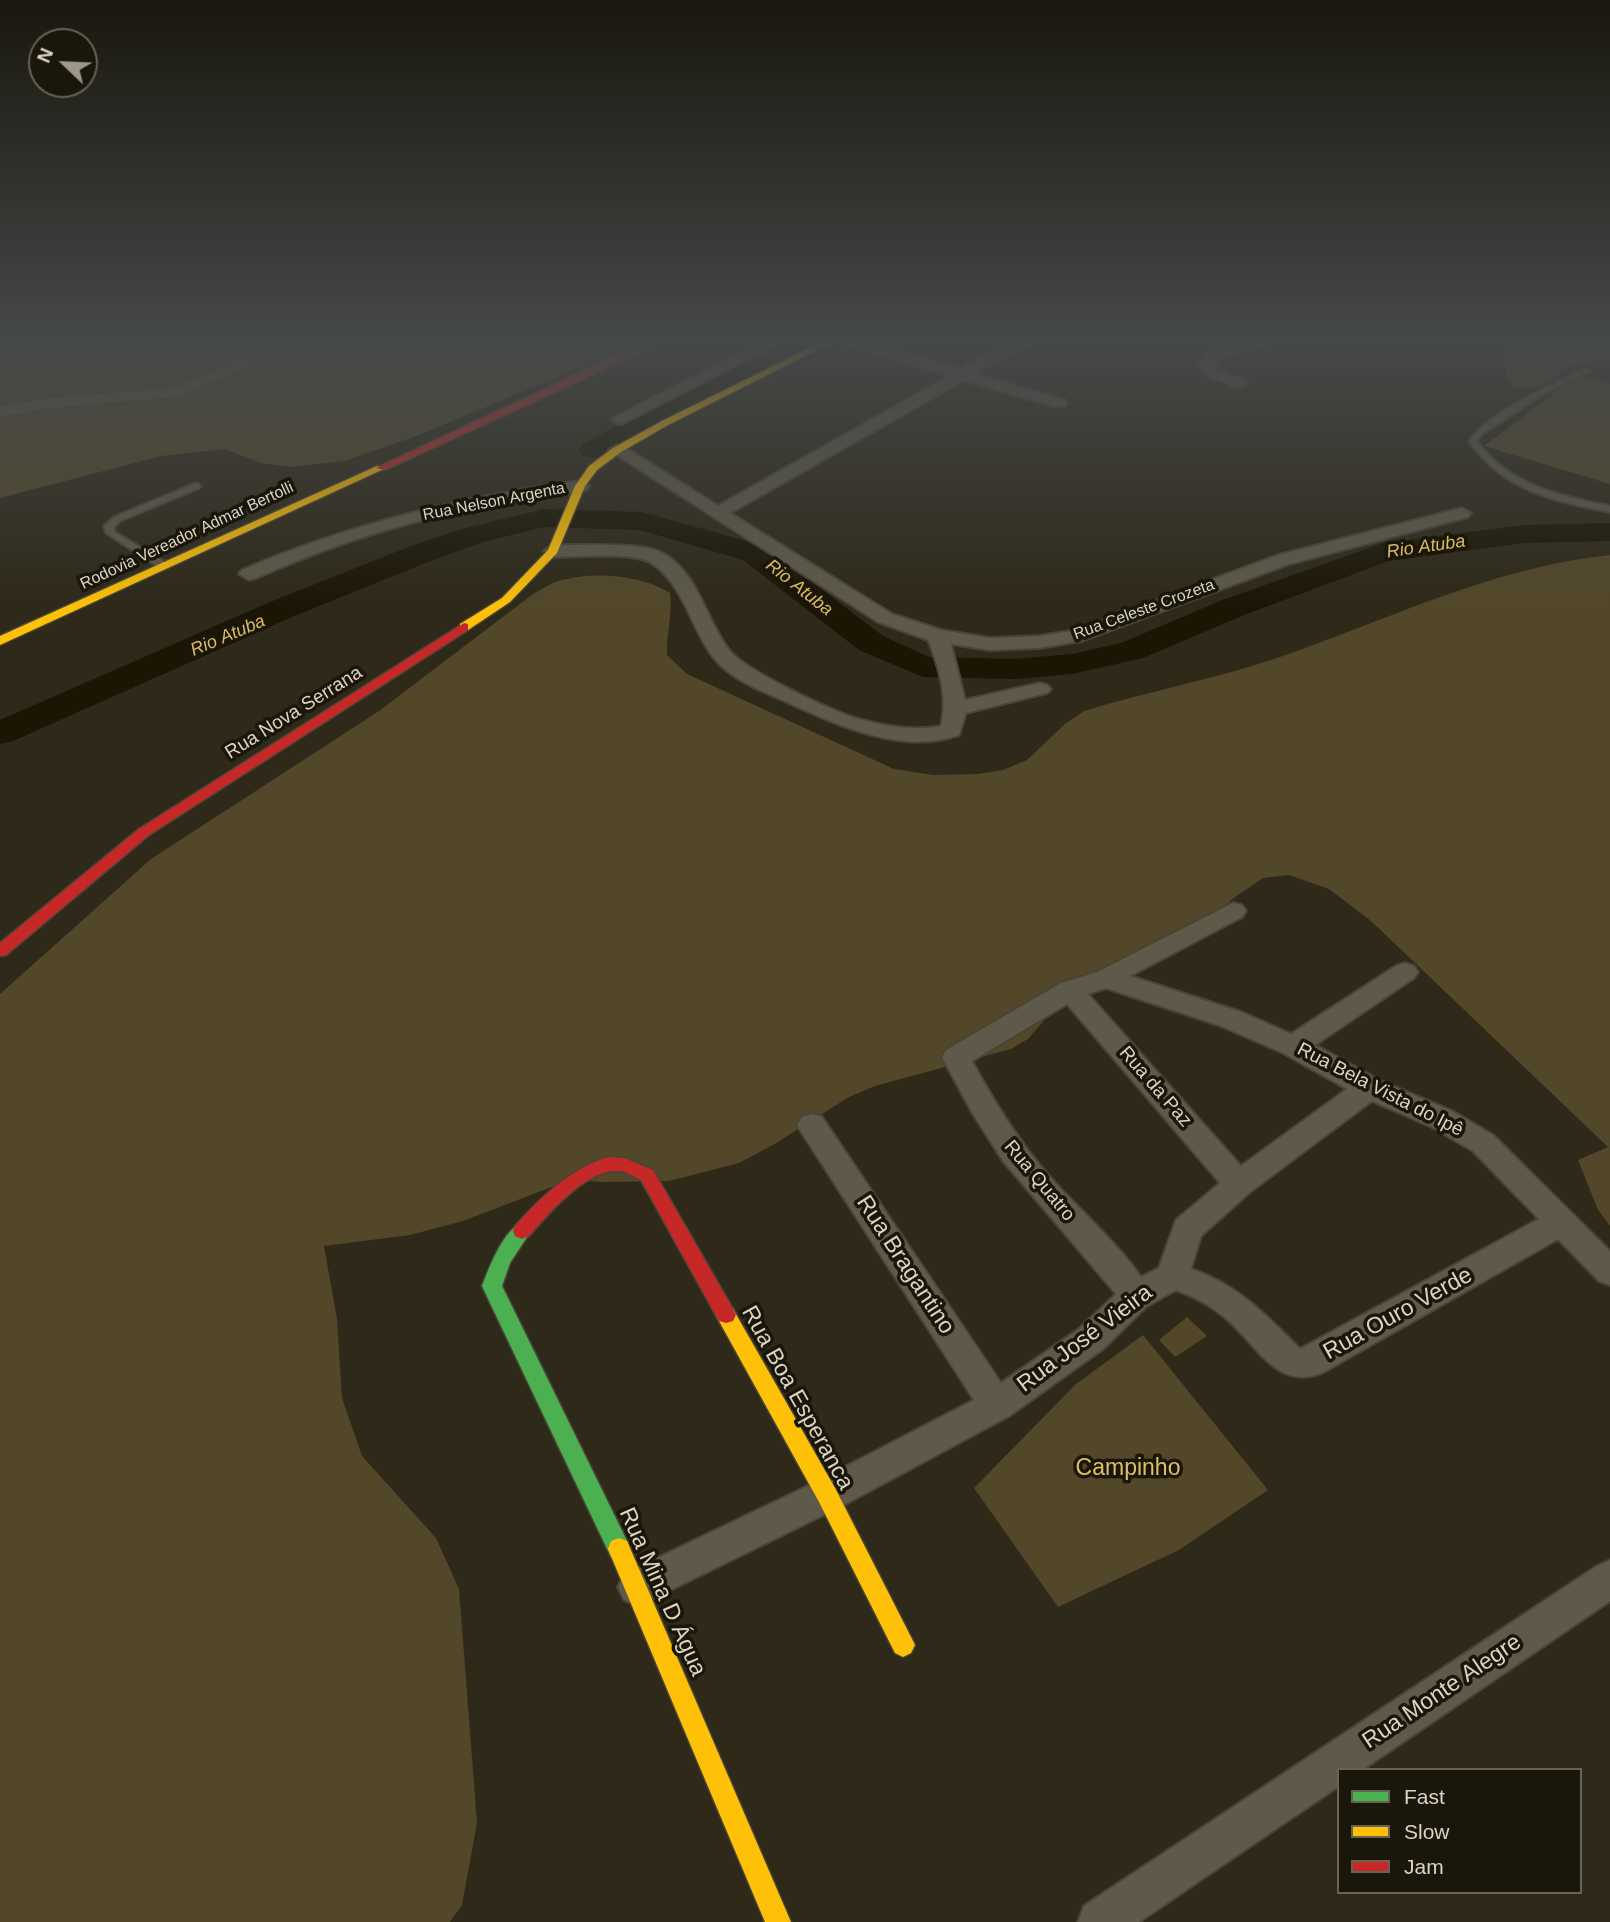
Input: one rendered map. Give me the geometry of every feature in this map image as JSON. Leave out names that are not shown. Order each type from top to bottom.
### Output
[{"type":"main road","name":"Rodovia Vereador Admar Bertolli","points":[[0,641],[460,430]]},
{"type":"main road","name":"Rua Nelson Argenta","points":[[580,486],[593,468],[617,450],[653,430]]},
{"type":"main road","name":"Rua Nova Serrana","points":[[0,951],[144,832],[506,600],[555,546],[580,486]]},
{"type":"main road","name":"Rua Mina D Água","points":[[647,1175],[620,1163],[598,1166],[570,1185],[525,1229],[502,1261],[492,1286],[637,1587],[778,1922]]},
{"type":"main road","name":"Rua Boa Esperanca","points":[[647,1175],[827,1495],[902,1645]]},
{"type":"street","points":[[718,513],[868,430]]},
{"type":"street","name":"Rua Celeste Crozeta","points":[[617,450],[944,655],[990,644],[1039,642],[1081,635],[1282,560],[1462,513]]},
{"type":"street","name":"Rua Nelson Argenta","points":[[250,575],[301,550],[413,518],[528,493],[580,486]]},
{"type":"street","points":[[555,546],[631,552],[657,557],[677,575],[722,655],[751,678],[852,724],[889,732],[940,734],[951,730],[956,709],[944,655]]},
{"type":"street","points":[[956,709],[1040,689]]},
{"type":"street","points":[[1070,990],[1106,978],[1233,911]]},
{"type":"street","points":[[1293,1046],[1405,972]]},
{"type":"street","name":"Rua Bela Vista do Ipê","points":[[1106,978],[1231,1019],[1293,1046],[1369,1088],[1442,1119],[1483,1143],[1610,1272]]},
{"type":"street","name":"Rua Quatro","points":[[1070,990],[956,1057],[982,1109],[1036,1183],[1118,1267],[1136,1296]]},
{"type":"street","name":"Rua da Paz","points":[[1070,990],[1239,1184]]},
{"type":"street","name":"Rua José Vieira","points":[[637,1587],[827,1495],[997,1405],[1091,1339],[1136,1296],[1173,1276],[1187,1229],[1239,1184],[1369,1088]]},
{"type":"street","name":"Rua Bragantino","points":[[812,1125],[997,1405]]},
{"type":"street","name":"Rua Ouro Verde","points":[[1173,1276],[1203,1286],[1236,1307],[1289,1360],[1299,1364],[1310,1363],[1559,1223]]},
{"type":"street","name":"Rua Monte Alegre","points":[[1100,1922],[1610,1579]]},
{"type":"lane","points":[[1483,430],[1473,441],[1479,453],[1496,469],[1531,487],[1569,501],[1610,509]]},
{"type":"lane","points":[[163,566],[111,533],[109,526],[117,519],[196,486]]},
{"type":"green space","points":[[0,430],[432,430],[344,461],[289,467],[261,463],[225,449],[161,456],[0,498]]},
{"type":"green space","points":[[1506,430],[1610,430],[1610,484],[1484,446]]},
{"type":"green space","points":[[1610,555],[1610,1226],[1598,1210],[1578,1160],[1608,1147],[1371,921],[1329,889],[1289,875],[1263,878],[1235,897],[1193,935],[1053,1010],[1028,1039],[1011,1049],[875,1086],[849,1097],[739,1163],[669,1181],[570,1180],[463,1221],[410,1235],[324,1246],[337,1319],[342,1398],[362,1456],[436,1538],[459,1589],[477,1823],[462,1905],[450,1922],[0,1922],[0,994],[151,859],[379,711],[533,594],[555,582],[571,578],[600,575],[631,578],[670,593],[667,655],[687,674],[894,769],[933,775],[978,774],[1003,770],[1027,760],[1065,724],[1084,711],[1256,665],[1483,583],[1567,561]]},
{"type":"green space","points":[[1187,1317],[1207,1336],[1175,1357],[1159,1340]]},
{"type":"green space","name":"Campinho","points":[[1143,1335],[1268,1490],[1179,1550],[1058,1607],[974,1488],[1076,1384]]},
{"type":"waterway","points":[[593,450],[631,430]]},
{"type":"waterway","name":"Rio Atuba","points":[[0,733],[282,609],[422,553],[473,535],[544,518],[642,521],[754,553],[871,643],[923,667],[1014,669],[1072,664],[1131,651],[1232,608],[1383,552],[1525,534],[1610,532]]},
{"type":"traffic: fast","points":[[522,1231],[502,1260],[492,1286],[619,1549]]},
{"type":"traffic: slow","points":[[464,627],[506,600],[553,551],[580,486],[593,468],[617,450],[653,430]]},
{"type":"traffic: slow","points":[[0,641],[381,468]]},
{"type":"traffic: slow","points":[[726,1315],[827,1495],[903,1645]]},
{"type":"traffic: slow","points":[[619,1549],[778,1922]]},
{"type":"traffic: jam","points":[[381,468],[465,430]]},
{"type":"traffic: jam","points":[[0,951],[144,832],[464,627]]},
{"type":"traffic: jam","points":[[522,1231],[553,1198],[580,1177],[608,1164],[631,1167],[647,1175],[726,1315]]}]
